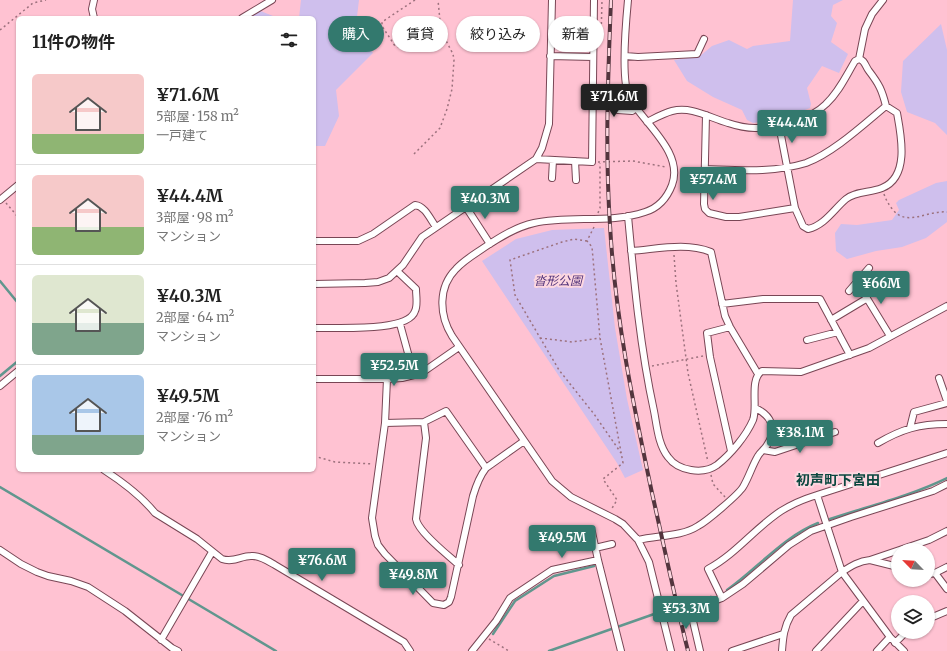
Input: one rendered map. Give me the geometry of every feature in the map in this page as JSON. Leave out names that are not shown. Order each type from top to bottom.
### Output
[{"type":"street","points":[[94,0],[92,9],[94,16]]},
{"type":"street","points":[[245,16],[272,0]]},
{"type":"street","points":[[316,284],[378,282],[388,278],[397,271],[422,238],[536,160],[542,148],[549,124],[552,0]]},
{"type":"street","points":[[536,160],[592,162],[594,0]]},
{"type":"street","points":[[628,0],[625,56],[626,92],[671,156],[674,168],[672,185],[665,199],[652,209],[628,216],[556,220],[533,223],[512,230],[468,258],[455,270],[449,278],[443,293],[442,310],[447,328],[459,347],[552,481],[561,489],[584,504],[619,521],[638,540],[649,562],[671,651]]},
{"type":"street","points":[[647,122],[671,111],[680,110],[691,110],[726,123],[756,128],[790,124],[799,120],[825,106],[837,92],[855,61],[859,59],[865,29],[872,14],[883,0]]},
{"type":"street","points":[[625,56],[638,57],[697,54],[704,39]]},
{"type":"street","points":[[550,56],[593,57]]},
{"type":"street","points":[[779,125],[795,208],[803,226],[808,229],[823,221],[851,196],[882,188],[892,180],[899,167],[902,148],[897,113],[886,106],[877,80],[869,71],[864,62],[859,59]]},
{"type":"street","points":[[593,97],[619,97],[618,110],[632,111],[636,108]]},
{"type":"street","points":[[705,169],[770,170],[806,162],[832,149],[886,106]]},
{"type":"street","points":[[706,115],[705,209],[709,213],[726,217],[739,217],[795,208]]},
{"type":"street","points":[[552,178],[553,160]]},
{"type":"street","points":[[575,161],[576,180]]},
{"type":"street","points":[[1,199],[16,187]]},
{"type":"street","points":[[316,241],[358,241],[373,234],[415,205],[419,205],[423,208],[436,227]]},
{"type":"street","points":[[466,207],[490,244]]},
{"type":"street","points":[[628,216],[637,304],[646,367],[660,440],[668,457],[675,464],[690,470],[699,471],[716,466],[731,451],[749,427],[755,408],[756,380],[758,374],[762,371],[801,372],[850,355],[869,348],[947,306]]},
{"type":"street","points":[[632,252],[692,246],[711,252],[722,304],[730,327],[758,374]]},
{"type":"street","points":[[849,291],[870,268]]},
{"type":"street","points":[[316,328],[382,327],[400,324],[413,315],[416,311],[416,289],[397,271]]},
{"type":"street","points":[[857,282],[890,336]]},
{"type":"street","points":[[722,304],[763,299],[820,299],[850,355]]},
{"type":"street","points":[[831,320],[866,299]]},
{"type":"street","points":[[400,324],[414,375]]},
{"type":"street","points":[[730,327],[707,333],[710,354],[731,451]]},
{"type":"street","points":[[807,340],[838,332]]},
{"type":"street","points":[[316,380],[402,378],[423,372],[459,347]]},
{"type":"street","points":[[0,386],[16,373]]},
{"type":"street","points":[[910,428],[914,412],[947,402],[939,378]]},
{"type":"street","points":[[386,379],[385,423],[378,465],[372,518],[373,527],[378,545],[385,554],[433,603],[444,605],[449,602],[451,597],[477,482],[486,468],[524,441]]},
{"type":"street","points":[[638,540],[691,530],[704,522],[742,489],[762,450],[767,446],[773,430],[772,423],[766,414],[755,408]]},
{"type":"street","points":[[385,423],[424,422],[446,411],[486,468]]},
{"type":"street","points":[[424,422],[426,438],[416,522],[424,533],[459,565]]},
{"type":"street","points":[[878,443],[896,433],[910,428],[947,424]]},
{"type":"street","points":[[762,450],[775,452],[835,432]]},
{"type":"street","points":[[722,598],[708,569],[733,551],[780,512],[804,499],[947,453]]},
{"type":"street","points":[[107,472],[114,476],[155,513],[198,539],[212,552],[227,561],[250,556],[258,557],[275,565],[404,642],[410,651]]},
{"type":"street","points":[[700,651],[690,607],[722,598],[743,584],[798,539],[811,531],[947,484]]},
{"type":"street","points":[[817,495],[842,572],[890,637],[904,651]]},
{"type":"street","points":[[782,651],[783,634],[791,615],[842,572],[862,561],[870,560],[929,540],[947,531]]},
{"type":"street","points":[[588,532],[592,532],[621,651]]},
{"type":"street","points":[[595,548],[612,544]]},
{"type":"street","points":[[0,550],[21,564],[37,572],[88,587],[125,611],[161,640],[178,651]]},
{"type":"street","points":[[161,640],[212,552]]},
{"type":"street","points":[[472,651],[496,621],[510,598],[552,570],[598,560]]},
{"type":"street","points":[[870,560],[891,565]]},
{"type":"street","points":[[947,567],[935,573],[947,589]]},
{"type":"street","points":[[816,651],[863,601]]},
{"type":"street","points":[[935,616],[947,610]]},
{"type":"street","points":[[732,651],[783,634]]},
{"type":"street","points":[[876,651],[890,637]]},
{"type":"street","points":[[895,643],[899,639]]},
{"type":"path","points":[[17,16],[33,3],[46,0]]},
{"type":"path","points":[[392,41],[382,26],[382,22],[415,0]]},
{"type":"path","points":[[438,0],[439,16]]},
{"type":"path","points":[[0,30],[16,17]]},
{"type":"path","points":[[414,154],[440,128],[448,109],[452,89],[454,60],[448,47]]},
{"type":"path","points":[[592,162],[633,161],[674,168],[705,169]]},
{"type":"path","points":[[882,188],[886,201],[898,216],[917,217],[947,212]]},
{"type":"path","points":[[1,199],[16,215]]},
{"type":"path","points":[[587,241],[597,222]]},
{"type":"path","points":[[614,506],[617,500],[603,479],[623,464],[622,454],[600,338],[592,247],[587,241],[574,239],[510,260],[515,295],[560,370],[594,414],[622,454]]},
{"type":"path","points":[[674,247],[676,283],[686,359],[713,484],[729,501]]},
{"type":"path","points":[[540,338],[572,342],[600,338]]},
{"type":"path","points":[[646,367],[710,354]]},
{"type":"path","points":[[316,457],[335,462],[378,465]]},
{"type":"path","points":[[484,636],[509,651]]},
{"type":"green space","points":[[301,0],[359,0],[357,16],[328,16],[328,52],[373,53],[336,90],[339,116],[325,146],[316,146],[316,16],[299,16]]},
{"type":"green space","points":[[793,0],[843,0],[833,5],[831,16],[837,23],[831,42],[848,54],[839,73],[822,66],[807,88],[811,104],[810,108],[782,119],[753,123],[747,120],[742,110],[713,97],[687,81],[674,60],[700,56],[712,46],[729,40],[747,49],[753,46],[790,41]]},
{"type":"green space","points":[[258,10],[273,16],[253,16]]},
{"type":"green space","points":[[941,24],[947,50],[947,135],[935,123],[907,112],[901,92],[903,61]]},
{"type":"green space","points":[[947,181],[947,222],[926,238],[902,247],[876,251],[847,259],[836,251],[835,233],[841,224],[857,225],[892,220],[899,210],[896,203],[899,200],[936,183]]},
{"type":"green space","name":"沓形公園","points":[[604,228],[615,328],[627,399],[643,470],[625,478],[617,463],[482,261],[516,239],[552,230]]},
{"type":"waterway","points":[[0,281],[16,301]]},
{"type":"waterway","points":[[0,376],[16,363]]},
{"type":"waterway","points":[[830,519],[904,495],[947,478]]},
{"type":"waterway","points":[[0,487],[276,651]]},
{"type":"waterway","points":[[727,590],[793,536],[818,523]]},
{"type":"waterway","points":[[493,634],[515,601],[554,576],[594,566]]},
{"type":"waterway","points":[[549,651],[657,613],[711,597]]},
{"type":"railway","points":[[611,0],[607,141],[608,197],[616,293],[620,326],[638,426],[688,651]]},
{"type":"district","name":"初声町下宮田","points":[[838,480]]}]
